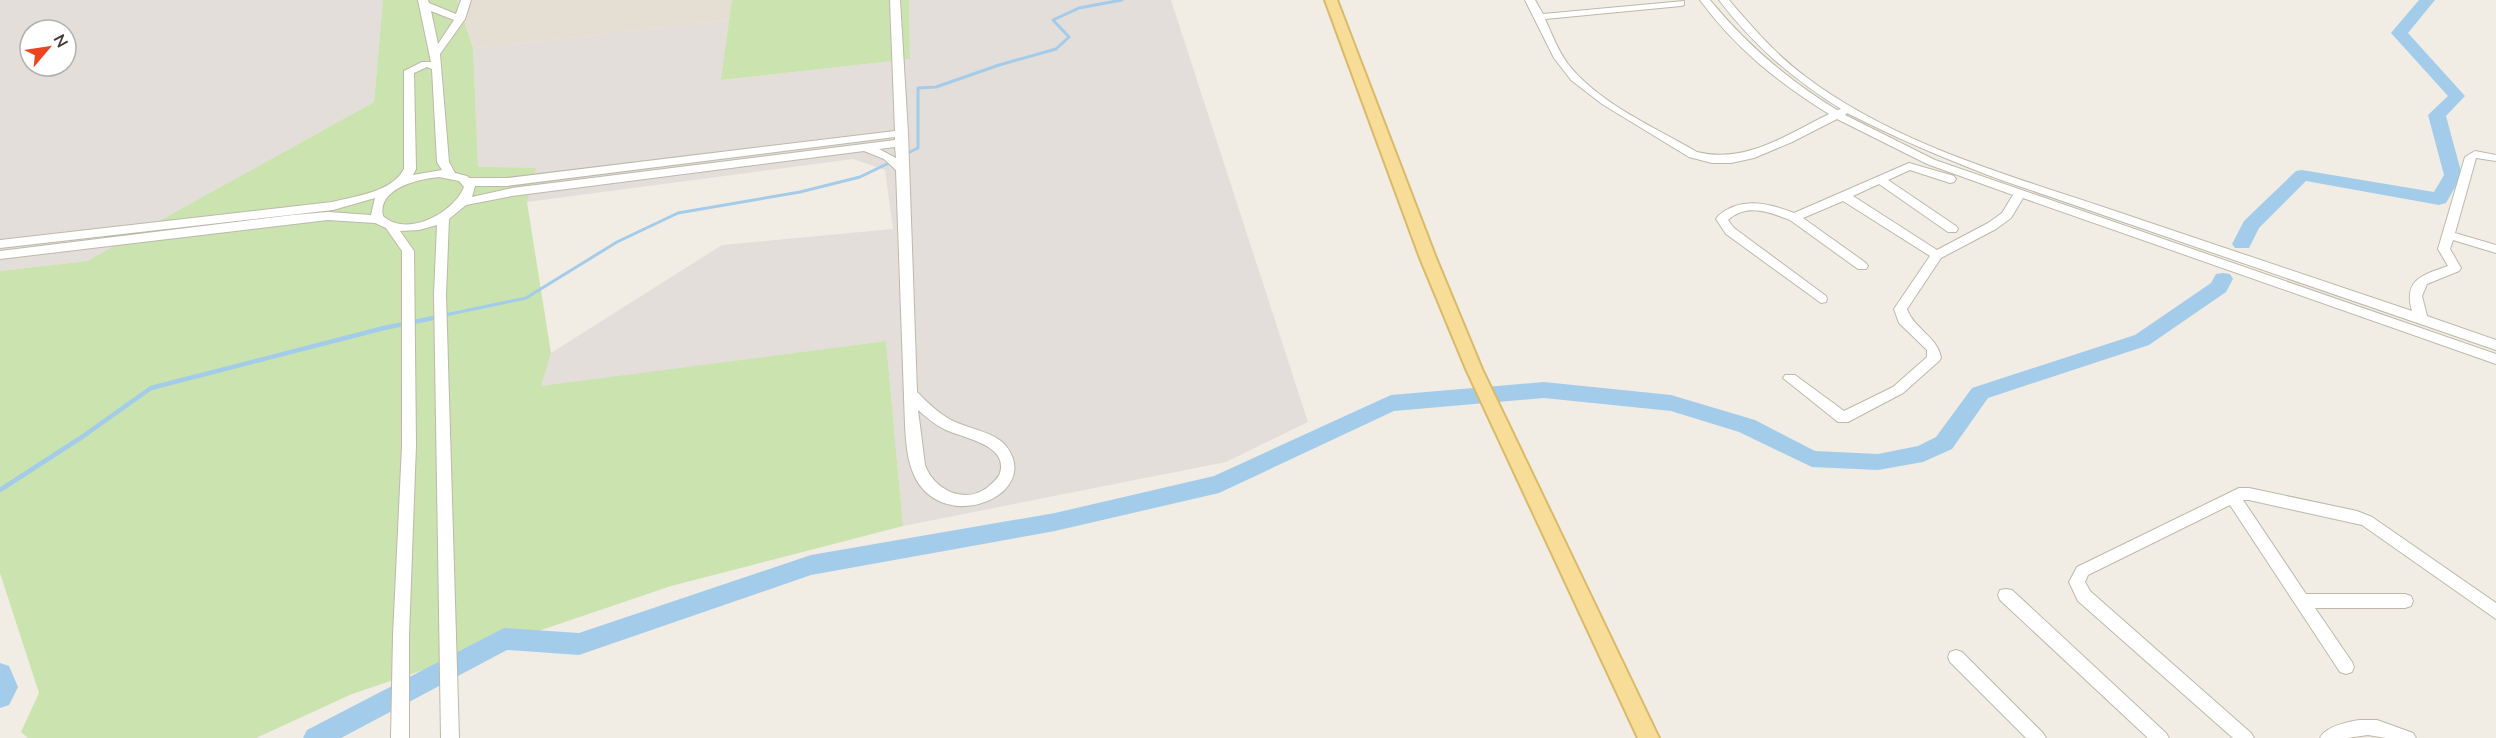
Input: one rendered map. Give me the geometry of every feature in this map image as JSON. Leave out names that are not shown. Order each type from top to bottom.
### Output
[{"type":"main road","points":[[1331,0],[1428,258],[1474,369],[1649,738]]},
{"type":"street","points":[[434,54],[445,43],[460,19],[466,0]]},
{"type":"street","points":[[895,0],[902,138],[902,169],[911,394],[913,438],[921,474],[941,497],[960,502],[977,499],[994,491],[1003,482],[1007,472],[1008,460],[999,447],[948,426],[911,394]]},
{"type":"street","points":[[1530,0],[1564,65],[1579,82],[1693,155],[1710,161],[1742,159],[1849,108]]},
{"type":"street","points":[[1705,0],[1722,24],[1760,62],[1836,114],[1931,162],[2496,359]]},
{"type":"street","points":[[1724,0],[1739,22],[1775,58],[1805,81],[1902,137],[1942,154],[2178,238],[2496,345]]},
{"type":"street","points":[[424,3],[460,19]]},
{"type":"street","points":[[424,3],[437,67],[443,162],[450,174]]},
{"type":"street","points":[[1540,17],[1681,3]]},
{"type":"street","points":[[403,182],[410,169],[409,71],[426,64],[437,67]]},
{"type":"street","points":[[0,255],[328,216],[415,226],[443,218],[465,202],[512,192],[865,142],[886,129],[901,115]]},
{"type":"street","points":[[0,244],[333,206],[389,190],[403,182],[427,174],[450,174],[467,182],[507,182],[902,138]]},
{"type":"street","points":[[865,142],[902,169]]},
{"type":"street","points":[[2422,319],[2416,307],[2417,287],[2427,277],[2455,268],[2444,249],[2471,157],[2475,154],[2496,158]]},
{"type":"street","points":[[1794,218],[1909,165],[1950,179]]},
{"type":"street","points":[[1879,179],[1952,229]]},
{"type":"street","points":[[465,202],[470,188],[467,182]]},
{"type":"street","points":[[389,190],[378,202],[376,214],[408,251],[409,445],[401,636],[400,738]]},
{"type":"street","points":[[1790,378],[1843,418],[1898,390],[1934,358],[1935,354],[1933,349],[1904,320],[1900,309],[1937,255],[1992,226],[2007,214],[2020,193]]},
{"type":"street","points":[[1844,196],[1937,255]]},
{"type":"street","points":[[1821,299],[1730,231],[1722,219],[1739,208],[1754,205],[1776,210],[1794,218],[1862,267]]},
{"type":"street","points":[[443,218],[440,295],[450,738]]},
{"type":"street","points":[[2449,235],[2496,249]]},
{"type":"street","points":[[2245,738],[2084,596],[2077,582],[2082,571],[2234,497],[2249,494],[2357,517],[2376,527],[2496,612]]},
{"type":"street","points":[[2234,497],[2346,667]]},
{"type":"street","points":[[2006,595],[2160,738]]},
{"type":"street","points":[[2303,601],[2405,601]]},
{"type":"street","points":[[1956,657],[2037,738]]},
{"type":"street","points":[[2329,738],[2349,728],[2368,727],[2407,738]]},
{"type":"shaded area","points":[[0,0],[383,0],[374,102],[87,261],[0,271]]},
{"type":"shaded area","points":[[457,0],[732,0],[730,20],[473,48]]},
{"type":"shaded area","points":[[909,0],[1171,0],[1308,422],[1226,462],[903,526],[886,341],[540,387],[551,353],[722,245],[893,229],[885,170],[853,159],[527,202],[478,167],[473,48],[730,20],[722,80],[910,59]]},
{"type":"green space","points":[[383,0],[457,0],[473,48],[478,167],[536,168],[527,202],[551,353],[541,386],[886,341],[903,526],[671,586],[352,694],[256,738],[28,738],[21,732],[39,693],[0,573],[0,271],[87,261],[374,102]]},
{"type":"green space","points":[[732,0],[909,0],[910,59],[721,80]]},
{"type":"waterway","points":[[910,152],[918,148],[918,88],[936,87],[999,65],[1056,49],[1069,37],[1053,20],[1079,8],[1122,0]]},
{"type":"waterway","points":[[2242,244],[2251,225],[2302,175],[2439,199],[2453,175],[2437,115],[2457,96],[2399,33],[2427,0]]},
{"type":"waterway","points":[[426,319],[526,298],[617,242],[678,213],[800,192],[860,177],[893,161]]},
{"type":"waterway","points":[[316,738],[504,639],[579,644],[811,565],[1055,522],[1219,484],[1391,403],[1544,390],[1671,403],[1747,426],[1812,459],[1878,462],[1923,454],[1944,443],[1980,393],[2142,340],[2219,287],[2223,279]]},
{"type":"waterway","points":[[0,490],[82,437],[151,388],[384,328],[433,318]]},
{"type":"waterway","points":[[0,674],[5,687],[0,697]]}]
